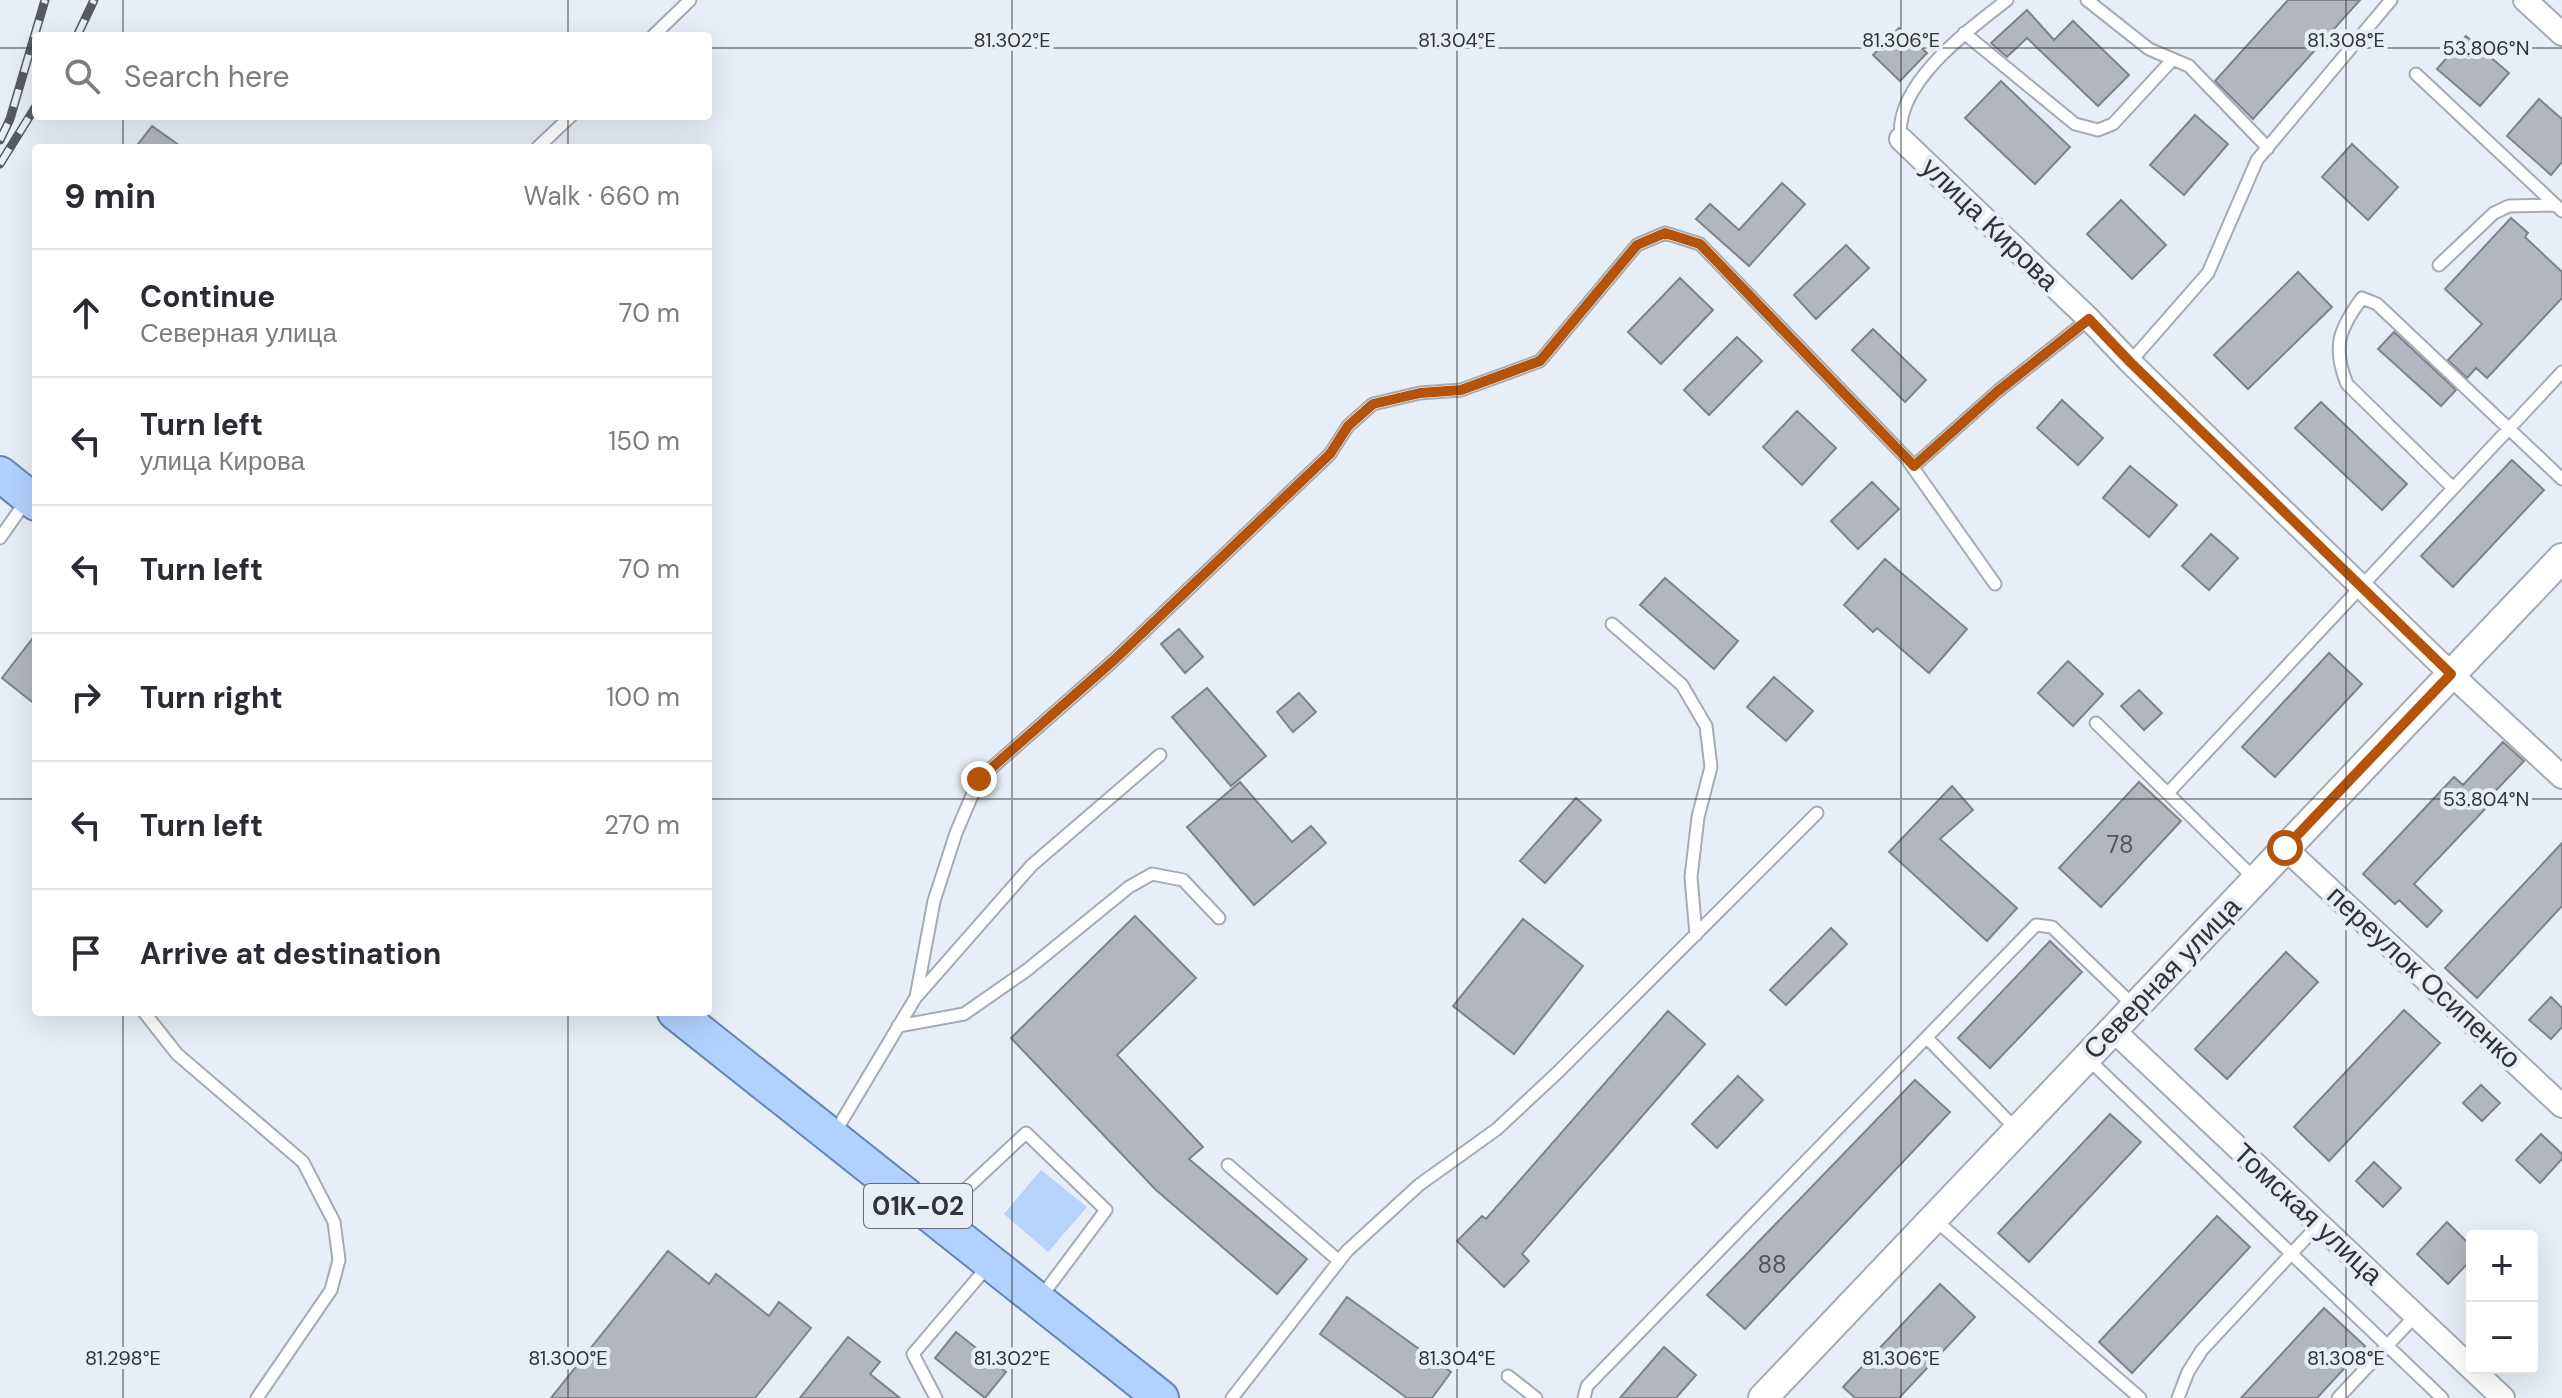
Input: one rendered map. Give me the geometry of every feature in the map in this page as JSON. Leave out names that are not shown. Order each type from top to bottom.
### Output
[{"type":"main road","points":[[0,474],[32,500]]},
{"type":"main road","name":"01К-02","points":[[680,1016],[1161,1398]]},
{"type":"street","points":[[2525,0],[2562,34]]},
{"type":"street","name":"улица Кирова","points":[[1901,139],[2451,674],[2562,777]]},
{"type":"street","name":"Северная улица","points":[[1763,1398],[2562,558]]},
{"type":"street","name":"переулок Осипенко","points":[[2285,848],[2562,1106]]},
{"type":"street","name":"Томская улица","points":[[2113,1030],[2503,1398]]},
{"type":"lane","points":[[657,32],[690,0]]},
{"type":"lane","points":[[1901,139],[1899,127],[1906,101],[1924,77],[1964,33],[2007,0]]},
{"type":"lane","points":[[2087,0],[2149,49],[2189,66],[2268,148]]},
{"type":"lane","points":[[2130,362],[2208,273],[2257,160],[2391,0]]},
{"type":"lane","points":[[1964,33],[2075,124],[2098,130],[2113,124],[2173,59]]},
{"type":"lane","points":[[2416,74],[2559,208]]},
{"type":"lane","points":[[541,144],[567,120]]},
{"type":"lane","points":[[2439,265],[2494,213],[2509,206],[2559,208]]},
{"type":"lane","points":[[916,997],[934,901],[956,833],[979,779],[1113,661],[1330,454],[1348,426],[1373,404],[1420,393],[1461,390],[1540,361],[1637,245],[1665,233],[1700,244],[1914,466],[1998,391],[2089,319]]},
{"type":"lane","points":[[2453,488],[2347,384],[2337,361],[2340,338],[2362,298],[2377,304],[2562,479]]},
{"type":"lane","points":[[2168,793],[2562,372]]},
{"type":"lane","points":[[1909,461],[1995,584]]},
{"type":"lane","points":[[0,538],[32,500]]},
{"type":"lane","points":[[1612,624],[1682,685],[1706,726],[1711,767],[1698,817],[1691,877],[1696,935]]},
{"type":"lane","points":[[2096,723],[2256,880]]},
{"type":"lane","points":[[832,1137],[916,997],[1032,865],[1160,755]]},
{"type":"lane","points":[[1232,1398],[1339,1261],[1419,1185],[1497,1129],[1817,813]]},
{"type":"lane","points":[[898,1026],[964,1014],[1027,970],[1129,887],[1152,874],[1183,880],[1219,918]]},
{"type":"lane","points":[[1584,1398],[1587,1386],[2036,925],[2052,927],[2135,1007]]},
{"type":"lane","points":[[147,1016],[177,1054],[303,1162],[334,1222],[339,1260],[331,1290],[257,1398]]},
{"type":"lane","points":[[1927,1038],[2017,1130]]},
{"type":"lane","points":[[2087,1057],[2442,1398]]},
{"type":"lane","points":[[934,1219],[1026,1133],[1106,1210],[1038,1301]]},
{"type":"lane","points":[[1228,1165],[1339,1261]]},
{"type":"lane","points":[[1934,1218],[2140,1398]]},
{"type":"lane","points":[[2178,1398],[2188,1372],[2202,1350],[2319,1224]]},
{"type":"lane","points":[[936,1398],[913,1354],[991,1263]]},
{"type":"lane","points":[[2338,1398],[2416,1315]]},
{"type":"lane","points":[[1508,1376],[1536,1398]]},
{"type":"shaded area","points":[[1041,1170],[1087,1207],[1048,1252],[1004,1214]]},
{"type":"building","points":[[2288,0],[2360,0],[2253,119],[2215,81]]},
{"type":"building","points":[[2027,10],[2054,40],[2073,21],[2129,75],[2098,106],[2027,38],[2007,57],[1991,43]]},
{"type":"building","points":[[1899,28],[1927,53],[1900,81],[1873,55]]},
{"type":"building","points":[[2466,36],[2509,73],[2480,106],[2437,69]]},
{"type":"building","points":[[2001,81],[2070,147],[2035,184],[1965,118]]},
{"type":"building","points":[[2539,99],[2562,119],[2562,162],[2551,175],[2507,136]]},
{"type":"building","points":[[2195,115],[2228,144],[2184,195],[2150,165]]},
{"type":"building","points":[[152,126],[177,144],[138,144]]},
{"type":"building","points":[[2352,144],[2398,187],[2368,220],[2322,177]]},
{"type":"building","points":[[1782,183],[1805,204],[1749,266],[1696,219],[1710,204],[1739,230]]},
{"type":"building","points":[[2121,200],[2166,245],[2132,279],[2087,234]]},
{"type":"building","points":[[2511,218],[2528,233],[2525,237],[2562,272],[2562,298],[2487,378],[2476,368],[2467,378],[2448,360],[2482,324],[2445,289]]},
{"type":"building","points":[[1846,245],[1869,268],[1816,319],[1794,295]]},
{"type":"building","points":[[2298,272],[2332,307],[2248,389],[2214,355]]},
{"type":"building","points":[[1680,278],[1713,310],[1661,364],[1628,332]]},
{"type":"building","points":[[1873,329],[1926,380],[1905,402],[1852,350]]},
{"type":"building","points":[[2394,332],[2456,390],[2441,406],[2378,349]]},
{"type":"building","points":[[1737,337],[1762,361],[1709,415],[1684,390]]},
{"type":"building","points":[[2062,400],[2103,438],[2078,465],[2037,428]]},
{"type":"building","points":[[2321,402],[2407,484],[2382,510],[2295,428]]},
{"type":"building","points":[[1797,411],[1836,448],[1802,485],[1763,447]]},
{"type":"building","points":[[2512,460],[2544,490],[2453,587],[2421,556]]},
{"type":"building","points":[[2130,466],[2177,505],[2149,537],[2103,498]]},
{"type":"building","points":[[1872,482],[1899,509],[1858,549],[1831,521]]},
{"type":"building","points":[[2211,534],[2238,558],[2209,590],[2182,566]]},
{"type":"building","points":[[1885,559],[1967,629],[1929,673],[1877,628],[1873,632],[1844,605]]},
{"type":"building","points":[[1665,578],[1738,641],[1714,669],[1640,605]]},
{"type":"building","points":[[1179,629],[1203,657],[1185,673],[1161,644]]},
{"type":"building","points":[[32,639],[32,702],[2,678]]},
{"type":"building","points":[[2329,653],[2362,684],[2275,777],[2242,747]]},
{"type":"building","points":[[2068,661],[2103,694],[2073,726],[2038,693]]},
{"type":"building","points":[[1774,677],[1813,711],[1786,741],[1747,707]]},
{"type":"building","points":[[1207,688],[1266,756],[1231,786],[1172,717]]},
{"type":"building","points":[[2139,690],[2162,713],[2144,730],[2121,706]]},
{"type":"building","points":[[1299,693],[1316,712],[1293,732],[1277,712]]},
{"type":"building","points":[[2503,742],[2524,761],[2483,804],[2487,807],[2414,884],[2442,911],[2427,927],[2399,900],[2395,904],[2363,874],[2454,777],[2463,785]]},
{"type":"building","points":[[1240,782],[1292,842],[1311,826],[1326,843],[1254,905],[1187,827]]},
{"type":"building","points":[[2139,782],[2181,821],[2101,907],[2059,868]]},
{"type":"building","points":[[1952,786],[1973,810],[1940,839],[2017,908],[1987,941],[1889,852]]},
{"type":"building","points":[[1576,798],[1601,820],[1545,883],[1520,861]]},
{"type":"building","points":[[2562,843],[2562,906],[2477,998],[2445,968]]},
{"type":"building","points":[[1135,916],[1196,978],[1117,1055],[1203,1147],[1189,1159],[1307,1259],[1277,1294],[1156,1190],[1011,1038]]},
{"type":"building","points":[[1523,919],[1583,966],[1514,1054],[1453,1006]]},
{"type":"building","points":[[1831,928],[1847,944],[1786,1005],[1770,990]]},
{"type":"building","points":[[2050,941],[2082,972],[1990,1068],[1958,1038]]},
{"type":"building","points":[[2286,952],[2318,982],[2227,1079],[2195,1049]]},
{"type":"building","points":[[2551,997],[2562,1008],[2562,1027],[2551,1039],[2529,1020]]},
{"type":"building","points":[[2404,1010],[2440,1043],[2329,1161],[2294,1127]]},
{"type":"building","points":[[1668,1011],[1705,1044],[1522,1254],[1529,1261],[1504,1287],[1457,1241],[1482,1216],[1486,1219]]},
{"type":"building","points":[[1738,1076],[1763,1100],[1717,1148],[1692,1124]]},
{"type":"building","points":[[1915,1080],[1950,1112],[1745,1329],[1707,1295]]},
{"type":"building","points":[[2481,1085],[2500,1103],[2482,1121],[2463,1103]]},
{"type":"building","points":[[2110,1114],[2141,1142],[2029,1262],[1998,1233]]},
{"type":"building","points":[[2541,1134],[2562,1154],[2562,1159],[2540,1183],[2516,1160]]},
{"type":"building","points":[[2374,1162],[2401,1188],[2383,1207],[2356,1181]]},
{"type":"building","points":[[2217,1216],[2250,1247],[2132,1373],[2099,1342]]},
{"type":"building","points":[[2447,1222],[2466,1241],[2466,1265],[2448,1284],[2417,1254]]},
{"type":"building","points":[[668,1251],[709,1284],[716,1274],[769,1316],[779,1302],[811,1328],[755,1398],[551,1398]]},
{"type":"building","points":[[1940,1284],[1975,1317],[1899,1398],[1855,1398],[1843,1387]]},
{"type":"building","points":[[1347,1297],[1451,1372],[1432,1398],[1407,1398],[1320,1334]]},
{"type":"building","points":[[2324,1308],[2365,1346],[2317,1398],[2241,1398]]},
{"type":"building","points":[[956,1332],[1006,1372],[985,1398],[935,1358]]},
{"type":"building","points":[[848,1337],[880,1362],[870,1374],[900,1398],[800,1398]]},
{"type":"building","points":[[1664,1347],[1696,1375],[1676,1398],[1620,1398]]},
{"type":"railway","points":[[36,32],[45,0]]},
{"type":"railway","points":[[79,32],[94,0]]},
{"type":"railway","points":[[0,140],[10,119],[32,44]]},
{"type":"railway","points":[[0,164],[32,112]]},
{"type":"route","points":[[979,779],[1113,661],[1330,454],[1348,426],[1373,404],[1420,393],[1461,390],[1540,361],[1637,245],[1665,233],[1700,244],[1914,466],[1998,391],[2089,319],[2451,674],[2285,848]]}]
